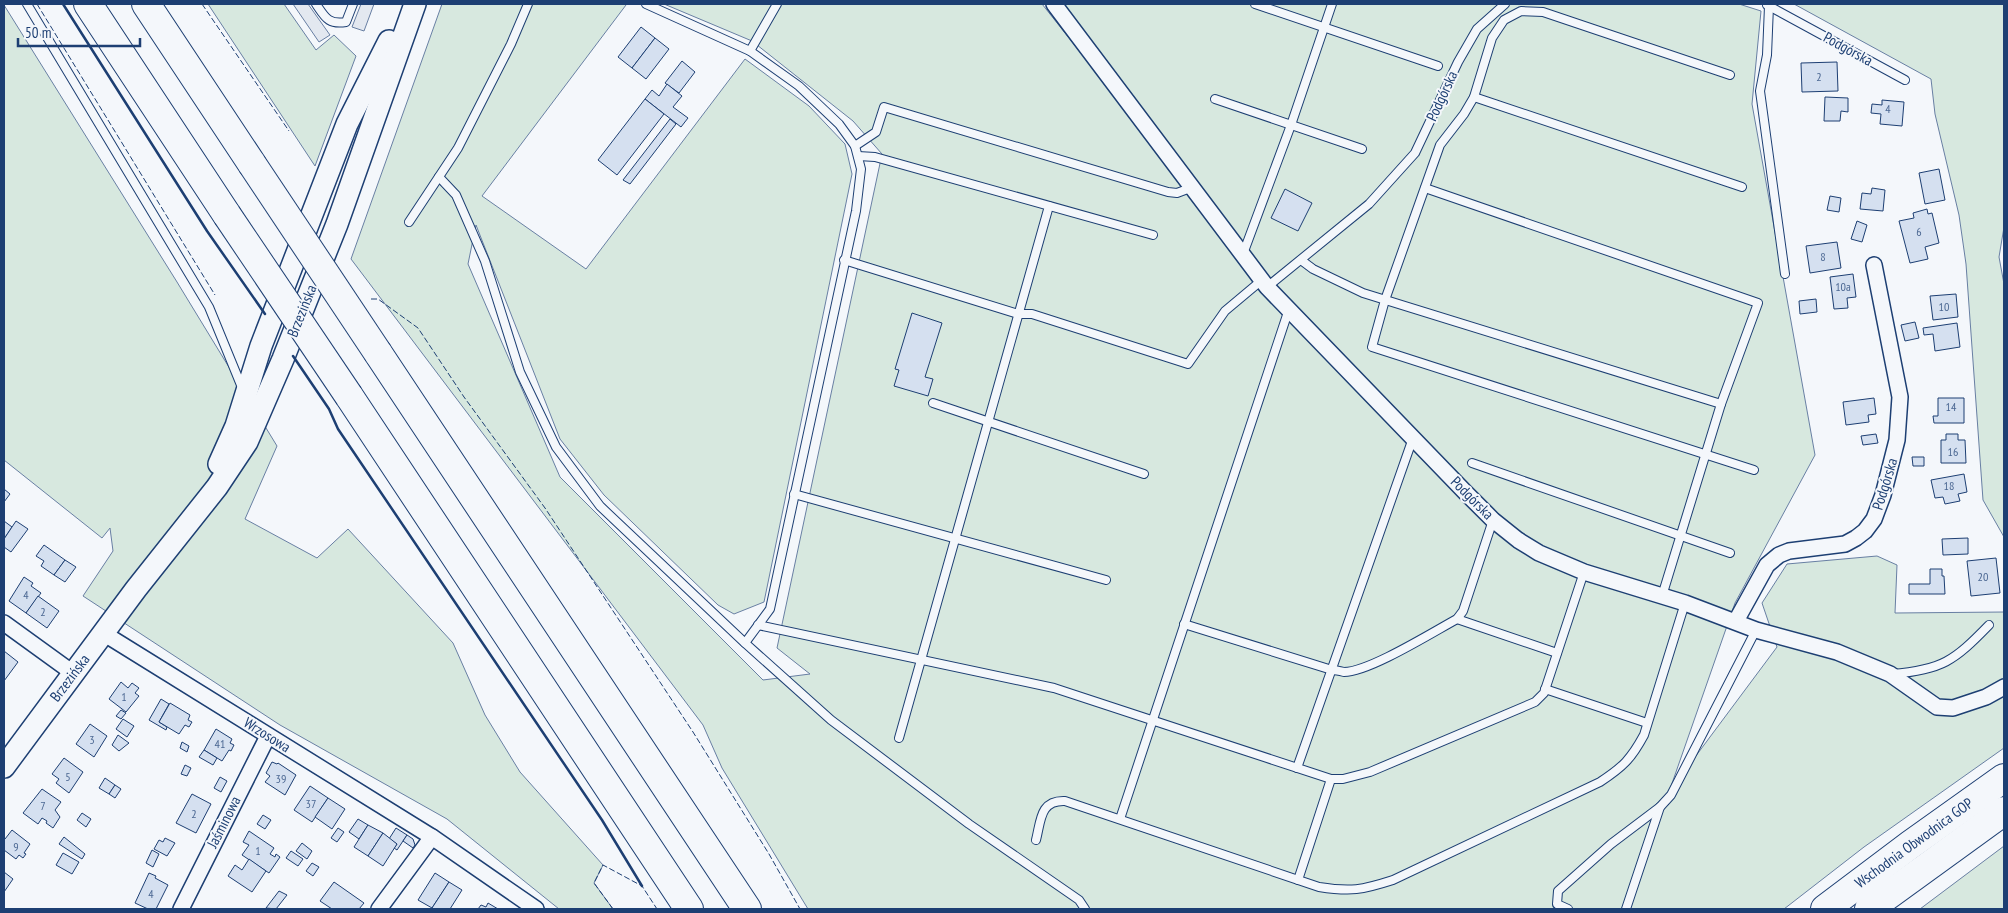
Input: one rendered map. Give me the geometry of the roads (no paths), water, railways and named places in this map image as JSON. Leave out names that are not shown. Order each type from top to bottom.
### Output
[{"type":"highway","points":[[88,4],[689,909]]},
{"type":"highway","points":[[146,4],[747,909]]},
{"type":"highway","name":"Wschodnia Obwodnica GOP","points":[[1825,909],[2004,778]]},
{"type":"highway","name":"Wschodnia Obwodnica GOP","points":[[1869,909],[2004,812]]},
{"type":"main road","name":"Brzezińska","points":[[4,767],[197,506],[224,456],[246,398],[261,346],[347,124],[408,4]]},
{"type":"main road","name":"Brzezińska","points":[[197,506],[217,487],[247,442],[283,359],[337,224],[415,4]]},
{"type":"street","name":"Podgórska","points":[[1054,4],[1265,283],[1493,520],[1518,540],[1539,553],[1584,572],[1685,603],[1756,630],[1837,652],[1890,674],[1937,707],[1953,708],[1986,697],[2004,687]]},
{"type":"street","name":"Podgórska","points":[[1736,621],[1767,566],[1779,555],[1789,551],[1845,544],[1865,531],[1874,519],[1897,440],[1900,397],[1874,265]]},
{"type":"street","points":[[4,623],[73,674]]},
{"type":"street","name":"Wrzosowa","points":[[103,633],[432,837],[536,909]]},
{"type":"street","name":"Jaśminowa","points":[[181,909],[268,736]]},
{"type":"street","points":[[379,909],[432,837]]},
{"type":"lane","points":[[27,4],[209,307],[246,398]]},
{"type":"lane","points":[[316,4],[328,20],[336,24],[346,22],[353,4]]},
{"type":"lane","points":[[409,222],[458,148],[512,44],[528,4]]},
{"type":"lane","points":[[646,4],[750,51],[799,86],[839,124],[855,146],[861,170],[856,210],[770,609],[744,643]]},
{"type":"lane","points":[[750,51],[777,4]]},
{"type":"lane","points":[[1255,4],[1438,66]]},
{"type":"lane","points":[[1243,254],[1291,125],[1332,4]]},
{"type":"lane","name":"Podgórska","points":[[1265,283],[1301,260],[1369,204],[1415,153],[1458,62],[1477,29],[1505,4]]},
{"type":"lane","points":[[1767,5],[1767,55],[1760,91],[1786,274]]},
{"type":"lane","name":"Podgórska","points":[[1767,5],[1905,80]]},
{"type":"lane","points":[[1730,75],[1543,12],[1521,11],[1504,20],[1492,38],[1474,97],[1464,114],[1440,145],[1385,300],[1372,346],[1754,470]]},
{"type":"lane","points":[[1474,97],[1742,187]]},
{"type":"lane","points":[[1215,99],[1362,149]]},
{"type":"lane","points":[[855,146],[876,132],[884,108],[1168,192],[1177,194],[1193,187]]},
{"type":"lane","points":[[858,156],[875,157],[1153,235]]},
{"type":"lane","points":[[439,177],[456,195],[484,261],[520,372],[556,447],[600,506],[744,643],[831,720],[969,824],[1079,900],[1085,909]]},
{"type":"lane","points":[[1425,188],[1758,303],[1721,404],[1662,596]]},
{"type":"lane","points":[[899,738],[1049,206]]},
{"type":"lane","points":[[844,260],[1018,314],[1032,314],[1188,364],[1225,311],[1265,283]]},
{"type":"lane","points":[[1301,260],[1313,269],[1363,293],[1721,404]]},
{"type":"lane","points":[[1120,819],[1289,309]]},
{"type":"lane","points":[[933,403],[1144,474]]},
{"type":"lane","points":[[1297,768],[1413,438]]},
{"type":"lane","points":[[1472,463],[1730,553]]},
{"type":"lane","points":[[794,494],[1106,580]]},
{"type":"lane","points":[[1184,624],[1332,670],[1345,672],[1359,669],[1394,654],[1457,619],[1462,611],[1493,520]]},
{"type":"lane","points":[[758,625],[1054,688],[1331,779],[1343,779],[1370,772],[1535,702],[1545,689],[1584,572]]},
{"type":"lane","points":[[1036,840],[1045,808],[1053,800],[1064,800],[1319,887],[1344,891],[1368,888],[1393,880],[1600,782],[1621,768],[1634,753],[1644,735],[1685,603]]},
{"type":"lane","points":[[1457,619],[1558,653]]},
{"type":"lane","points":[[1890,674],[1914,672],[1942,664],[1964,651],[1989,625]]},
{"type":"lane","points":[[1568,909],[1557,904],[1558,891],[1611,844],[1660,807],[1671,795],[1756,630]]},
{"type":"lane","points":[[1545,689],[1648,723]]},
{"type":"lane","points":[[1298,880],[1331,779]]},
{"type":"lane","points":[[1626,909],[1660,807]]}]
